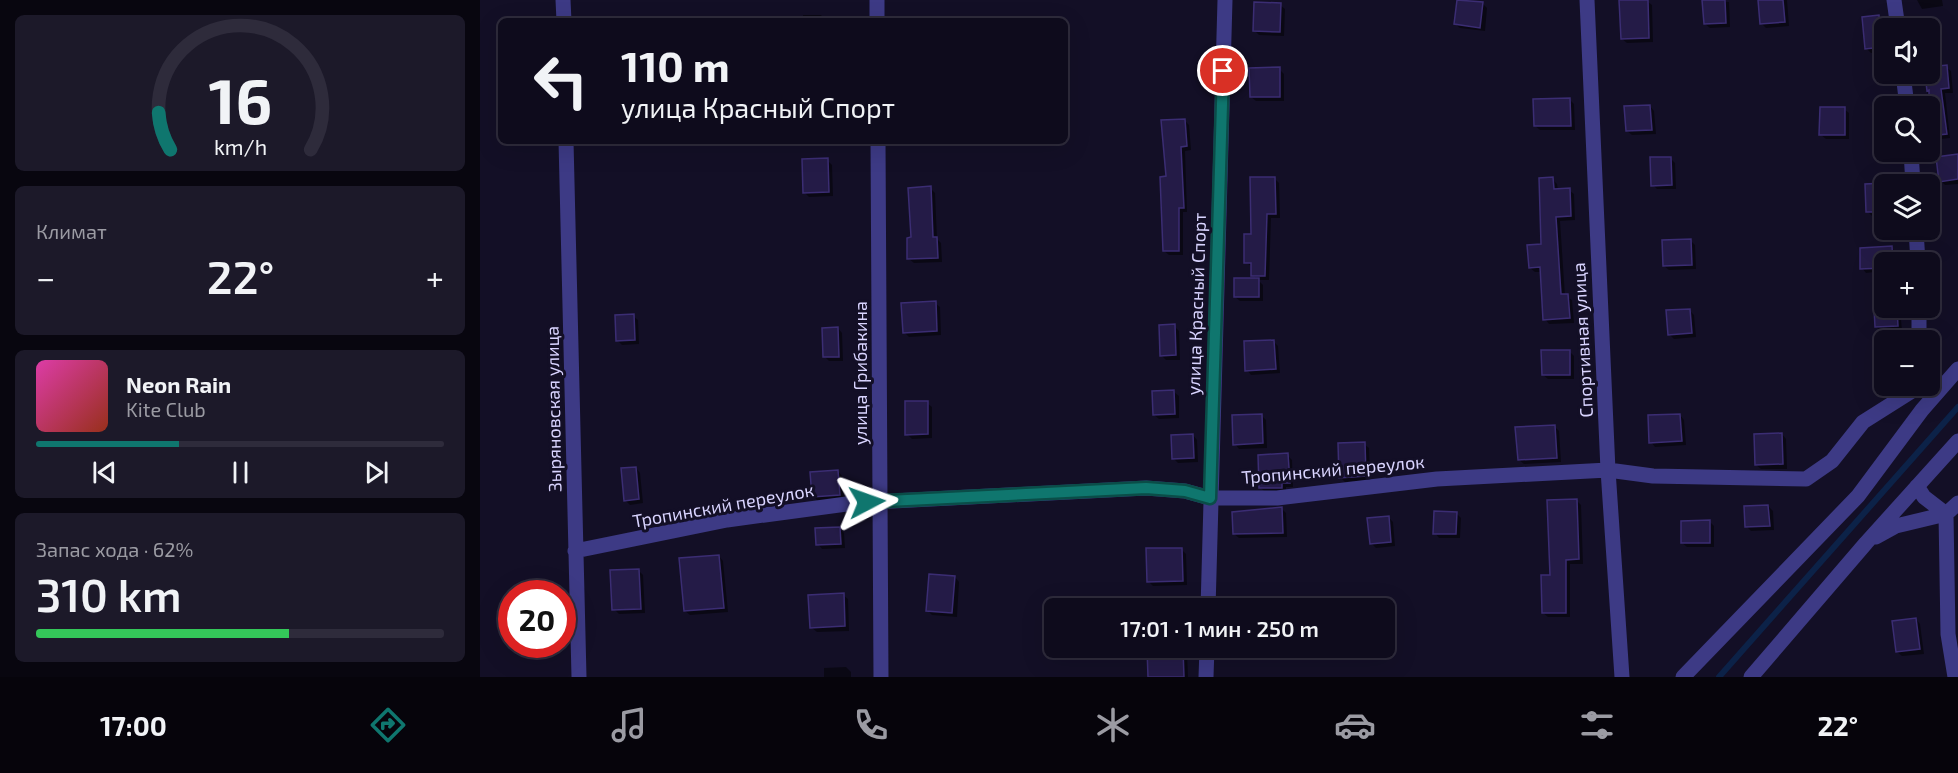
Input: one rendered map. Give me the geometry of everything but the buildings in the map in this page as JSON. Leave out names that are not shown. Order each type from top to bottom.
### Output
[{"type":"street","points":[[563,0],[564,18]]},
{"type":"street","points":[[877,0],[877,18]]},
{"type":"street","name":"улица Красный Спорт","points":[[1208,598],[1225,0]]},
{"type":"street","name":"Спортивная улица","points":[[1587,0],[1608,470],[1622,677]]},
{"type":"street","points":[[1894,0],[1897,18]]},
{"type":"street","name":"Зыряновская улица","points":[[566,144],[579,677]]},
{"type":"street","name":"улица Грибакина","points":[[878,144],[881,677]]},
{"type":"street","points":[[1683,677],[1858,496],[1922,410],[1958,369]]},
{"type":"street","name":"Тропинский переулок","points":[[575,551],[726,520],[881,501],[1146,488],[1185,491],[1210,498],[1277,498],[1437,479],[1551,475],[1608,470],[1653,476],[1806,479],[1832,461],[1863,422],[1904,396]]},
{"type":"street","points":[[1921,396],[1922,410]]},
{"type":"street","points":[[1751,677],[1866,543],[1958,441]]},
{"type":"street","points":[[1917,486],[1924,497],[1946,514]]},
{"type":"street","points":[[1866,543],[1896,526],[1946,514],[1958,503]]},
{"type":"street","points":[[1946,514],[1948,634],[1955,677]]},
{"type":"street","points":[[1206,677],[1207,658]]},
{"type":"waterway","points":[[1719,677],[1958,407]]},
{"type":"route","points":[[867,502],[1146,488],[1185,491],[1210,498],[1223,71]]}]
